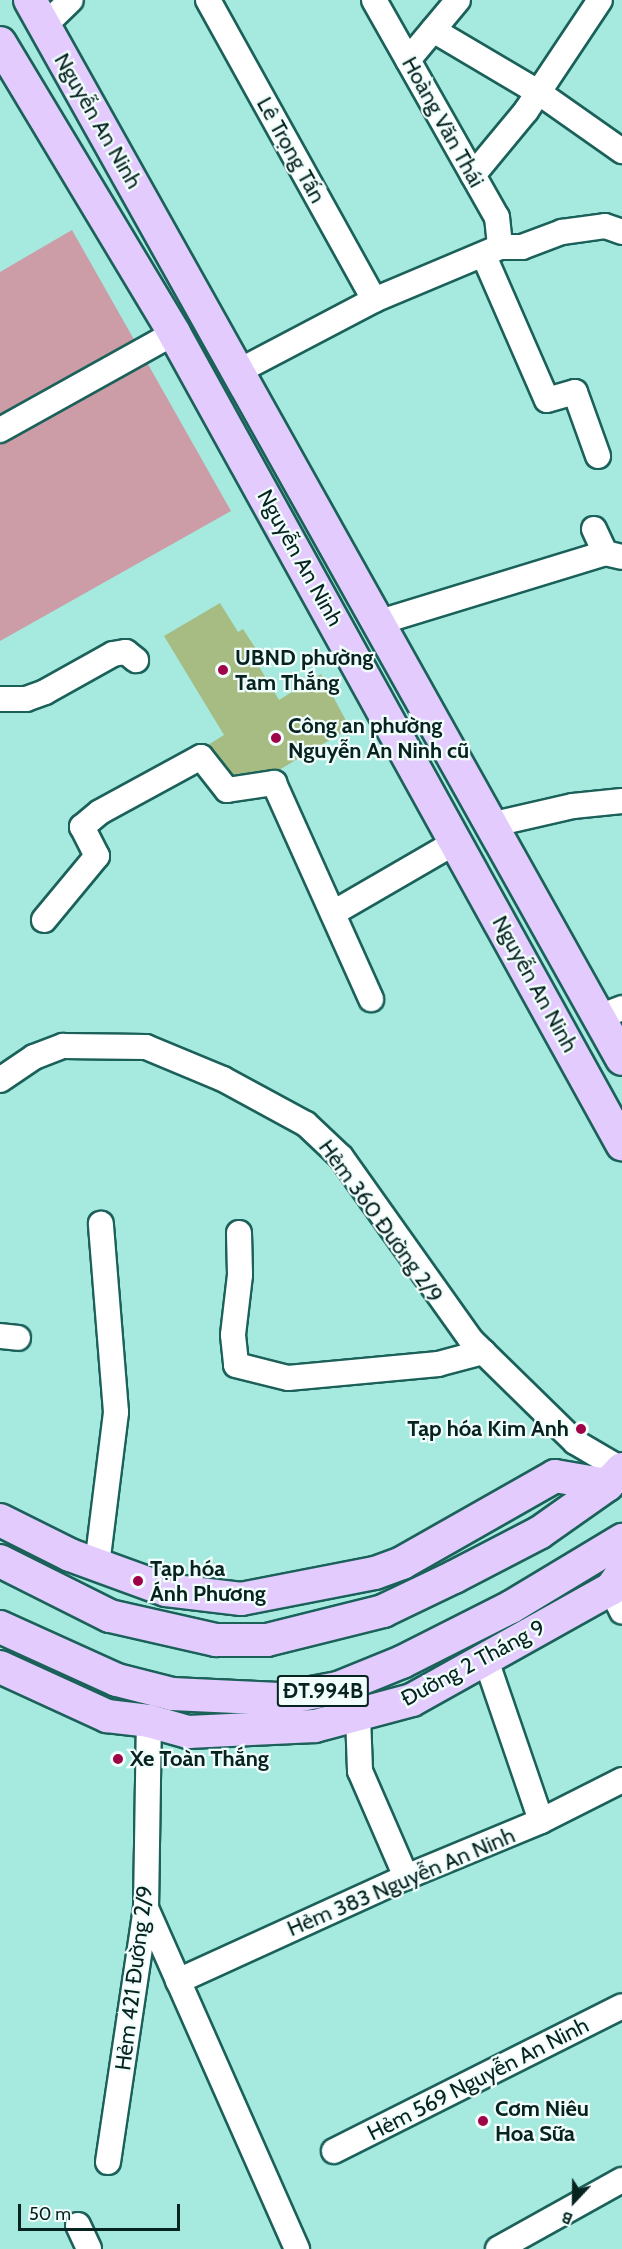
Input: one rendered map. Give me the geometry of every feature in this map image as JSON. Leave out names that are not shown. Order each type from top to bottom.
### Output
[{"type":"main road","name":"Nguyễn An Ninh","points":[[37,13],[380,622],[490,825],[610,1012],[622,1059]]},
{"type":"main road","name":"Nguyễn An Ninh","points":[[0,44],[174,333],[457,841],[622,1144]]},
{"type":"main road","points":[[174,333],[207,314]]},
{"type":"main road","points":[[0,1520],[98,1565],[166,1590],[241,1599],[375,1573],[402,1563],[555,1476],[618,1482]]},
{"type":"main road","points":[[0,1561],[110,1617],[216,1640],[267,1640],[383,1611],[539,1533],[618,1482]]},
{"type":"main road","name":"Đường 2 Tháng 9","points":[[0,1627],[117,1680],[150,1689],[172,1694],[279,1699],[338,1688],[402,1662],[511,1607],[622,1539]]},
{"type":"main road","name":"Đường 2 Tháng 9","points":[[0,1667],[106,1716],[149,1721],[188,1732],[315,1726],[412,1700],[618,1591]]},
{"type":"street","points":[[37,13],[71,0]]},
{"type":"street","name":"Lê Trọng Tấn","points":[[208,0],[374,300]]},
{"type":"street","name":"Hoàng Văn Thái","points":[[374,0],[496,217],[492,252],[547,400],[575,392],[598,456]]},
{"type":"street","points":[[408,60],[458,0]]},
{"type":"street","points":[[473,175],[538,92],[600,0]]},
{"type":"street","points":[[433,30],[538,92],[622,150]]},
{"type":"street","points":[[238,371],[374,300],[492,252],[522,247],[562,232],[605,226],[622,232]]},
{"type":"street","points":[[0,430],[174,333]]},
{"type":"street","points":[[380,622],[614,555],[594,529]]},
{"type":"street","points":[[0,699],[26,699],[45,692],[113,654],[126,652],[136,660]]},
{"type":"street","points":[[44,920],[97,856],[82,827],[100,812],[201,757],[227,790],[274,783],[371,999]]},
{"type":"street","points":[[490,825],[573,806],[622,801]]},
{"type":"street","points":[[333,913],[457,841]]},
{"type":"street","name":"Hẻm 360 Đường 2/9","points":[[1,1077],[34,1057],[63,1046],[146,1047],[223,1079],[306,1124],[341,1158],[448,1313],[483,1352],[618,1482]]},
{"type":"street","points":[[98,1565],[116,1412],[101,1224]]},
{"type":"street","points":[[239,1233],[240,1275],[233,1335],[236,1365],[288,1378],[438,1364],[483,1352]]},
{"type":"street","points":[[486,1660],[542,1821]]},
{"type":"street","points":[[358,1716],[360,1771],[406,1877]]},
{"type":"street","name":"Hẻm 421 Đường 2/9","points":[[108,2162],[146,1908],[149,1721]]},
{"type":"street","name":"Hẻm 383 Nguyễn An Ninh","points":[[178,1981],[406,1877],[542,1821],[622,1780]]},
{"type":"street","points":[[146,1908],[297,2249]]},
{"type":"street","name":"Hẻm 569 Nguyễn An Ninh","points":[[334,2151],[622,2006]]},
{"type":"street","points":[[498,2249],[622,2180]]},
{"type":"street","points":[[78,2225],[90,2249]]},
{"type":"shaded area","points":[[72,230],[231,511],[0,641],[0,272]]},
{"type":"building","points":[[220,603],[238,632],[243,629],[258,652],[252,655],[279,700],[321,674],[350,728],[279,770],[233,775],[208,745],[224,735],[164,636]]},
{"type":"place","name":"UBND phường Tam Thắng","points":[[223,670]]},
{"type":"place","name":"Công an phường Nguyễn An Ninh cũ","points":[[276,738]]},
{"type":"place","name":"Tạp hóa Kim Anh","points":[[581,1429]]},
{"type":"place","name":"Tạp hóa Ánh Phương","points":[[138,1581]]},
{"type":"place","name":"Xe Toàn Thắng","points":[[118,1759]]},
{"type":"place","name":"Cơm Niêu Hoa Sữa","points":[[483,2121]]}]
